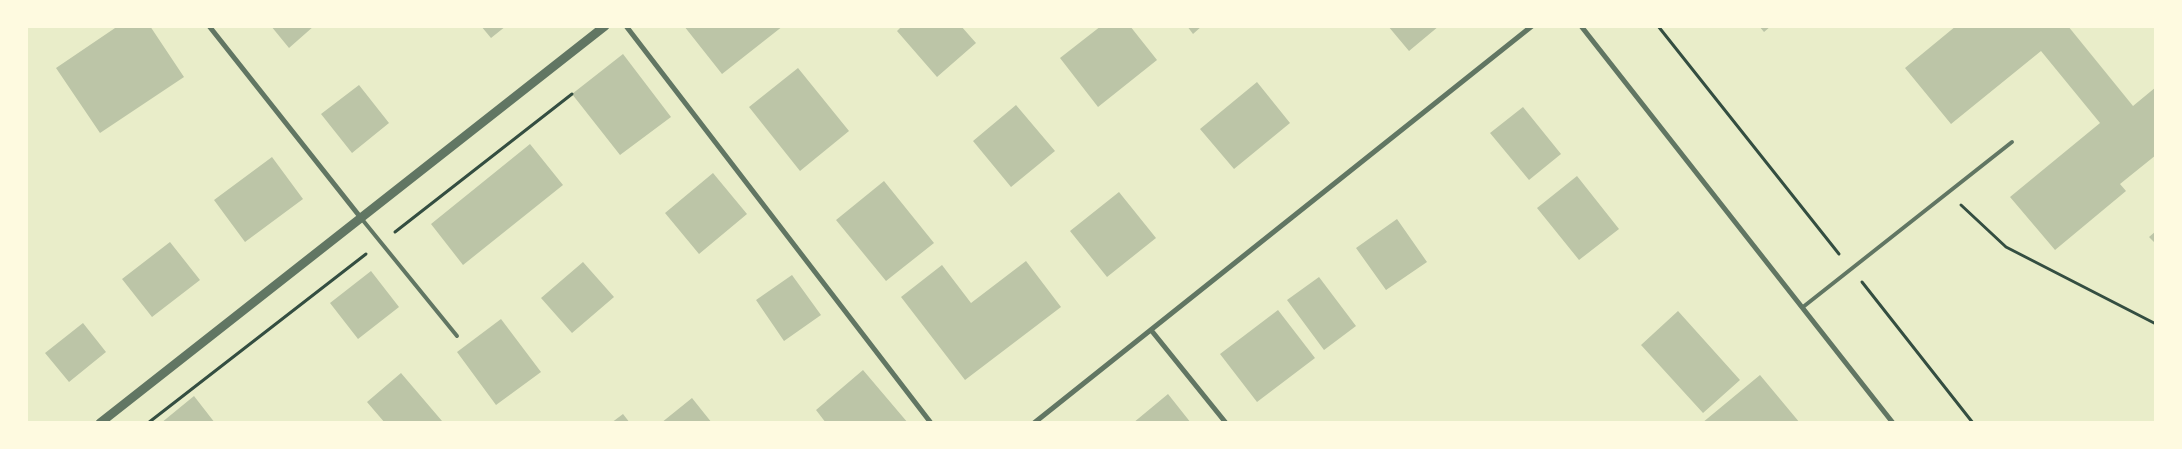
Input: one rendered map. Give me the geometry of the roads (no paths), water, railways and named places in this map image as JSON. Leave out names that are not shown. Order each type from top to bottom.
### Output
[{"type":"street","points":[[209,26],[361,218]]},
{"type":"street","points":[[100,423],[605,26]]},
{"type":"street","points":[[626,26],[931,423]]},
{"type":"street","points":[[1034,423],[1532,26]]},
{"type":"street","points":[[1581,26],[1893,423]]},
{"type":"street","points":[[1151,330],[1226,423]]},
{"type":"lane","points":[[1803,307],[2012,142]]},
{"type":"lane","points":[[361,218],[457,336]]}]
